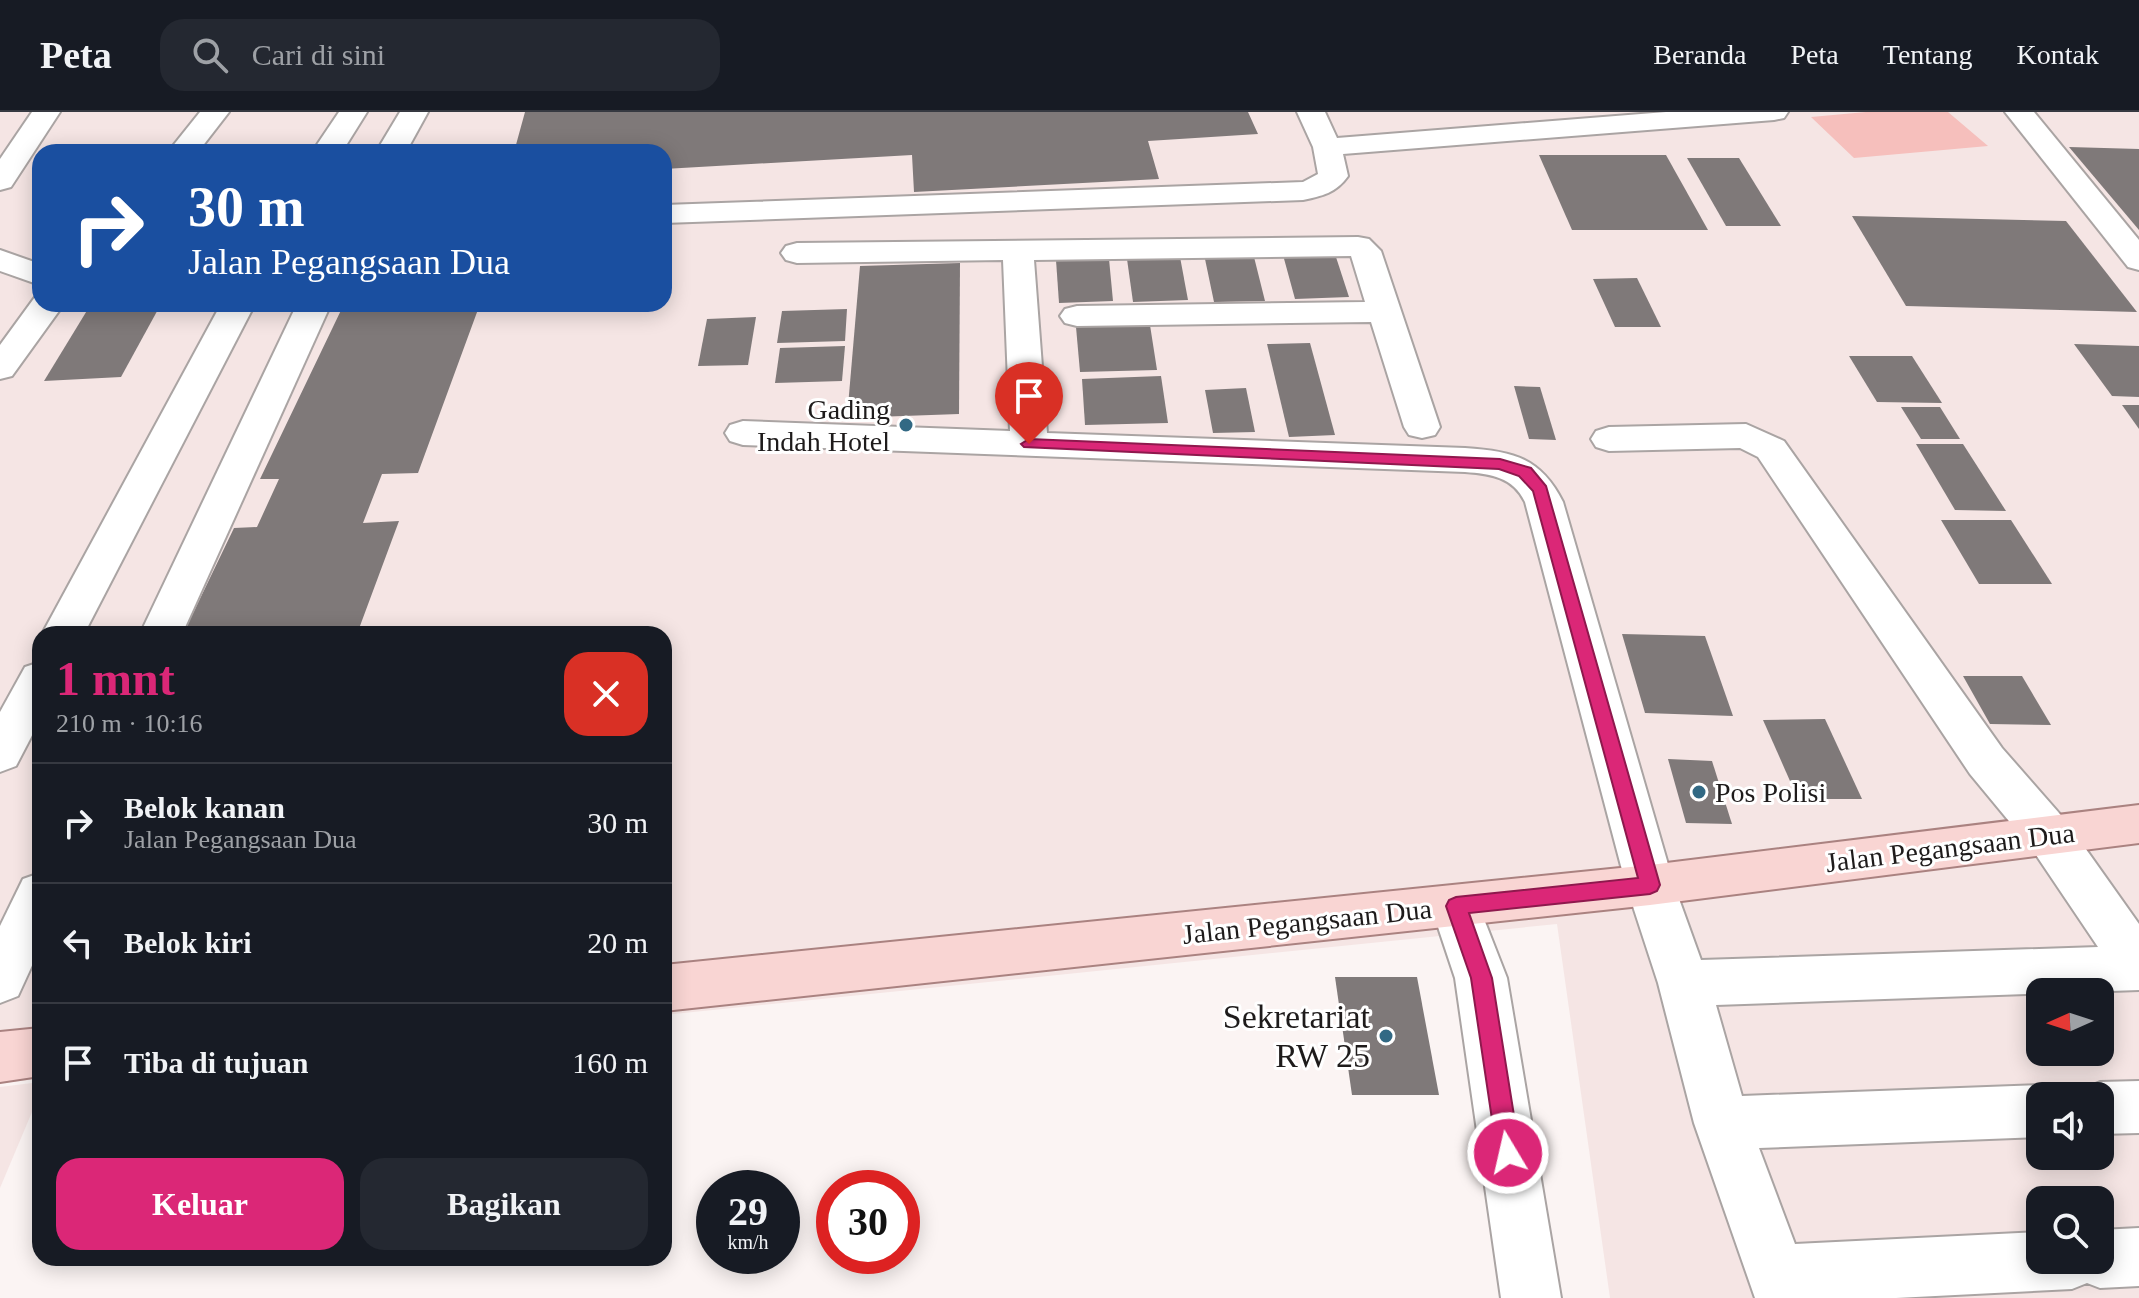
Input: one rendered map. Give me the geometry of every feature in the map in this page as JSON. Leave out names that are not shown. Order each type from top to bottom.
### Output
[{"type":"main road","name":"Jalan Pegangsaan Dua","points":[[672,987],[1650,885],[2139,824]]},
{"type":"main road","points":[[0,1057],[32,1053]]},
{"type":"street","points":[[0,181],[46,112]]},
{"type":"street","points":[[189,144],[215,112]]},
{"type":"street","points":[[332,144],[353,112]]},
{"type":"street","points":[[396,144],[414,112]]},
{"type":"street","points":[[672,214],[1303,191],[1319,188],[1333,176],[1327,147],[1311,112]]},
{"type":"street","points":[[1327,147],[1774,112]]},
{"type":"street","points":[[2019,112],[2139,260]]},
{"type":"street","points":[[797,253],[1355,245],[1365,251],[1422,427]]},
{"type":"street","points":[[1018,251],[1029,444]]},
{"type":"street","points":[[0,369],[41,312]]},
{"type":"street","points":[[67,626],[234,312]]},
{"type":"street","points":[[165,626],[310,312]]},
{"type":"street","points":[[1077,316],[1384,312]]},
{"type":"street","points":[[743,433],[1432,459],[1500,464],[1525,472],[1540,490],[1544,502],[1650,885],[1684,983],[1722,1123],[1782,1286],[2026,1264]]},
{"type":"street","points":[[1609,439],[1746,436],[1771,449],[1986,761],[2049,835],[2139,966]]},
{"type":"street","points":[[0,754],[32,693]]},
{"type":"street","points":[[1456,906],[1481,978],[1531,1298]]},
{"type":"street","points":[[0,980],[32,911]]},
{"type":"street","points":[[1684,983],[2139,966]]},
{"type":"street","points":[[2114,1108],[2139,1107]]},
{"type":"street","points":[[1722,1123],[2026,1112]]},
{"type":"street","points":[[2114,1258],[2139,1257]]},
{"type":"shaded area","points":[[0,112],[2139,112],[2139,1298],[1610,1298],[1557,924],[672,1014],[672,626],[32,626],[32,1080],[0,1083]]},
{"type":"shaded area","points":[[1866,112],[1948,112],[1988,146],[1854,158],[1811,117]]},
{"type":"shaded area","points":[[32,1083],[32,1112],[0,1188],[0,1087]]},
{"type":"building","points":[[525,112],[1248,112],[1258,134],[1148,141],[1159,179],[914,192],[912,155],[672,169],[672,144],[516,144]]},
{"type":"building","points":[[2069,147],[2139,149],[2139,230]]},
{"type":"building","points":[[1539,155],[1666,155],[1708,230],[1572,230]]},
{"type":"building","points":[[1687,158],[1739,158],[1781,226],[1726,226]]},
{"type":"building","points":[[1852,216],[2066,221],[2137,312],[1906,306]]},
{"type":"building","points":[[1335,254],[1349,297],[1295,299],[1283,255]]},
{"type":"building","points":[[1180,257],[1188,300],[1133,302],[1127,259]]},
{"type":"building","points":[[1254,257],[1265,301],[1214,302],[1205,259]]},
{"type":"building","points":[[1109,259],[1113,301],[1059,303],[1056,260]]},
{"type":"building","points":[[960,263],[959,414],[847,418],[860,266]]},
{"type":"building","points":[[1637,278],[1661,327],[1615,327],[1593,279]]},
{"type":"building","points":[[847,309],[845,341],[777,343],[782,311]]},
{"type":"building","points":[[86,312],[157,312],[121,377],[44,381]]},
{"type":"building","points":[[340,312],[477,312],[418,473],[382,474],[363,523],[399,521],[360,626],[187,626],[234,528],[257,527],[279,479],[260,479]]},
{"type":"building","points":[[756,317],[748,365],[698,366],[707,319]]},
{"type":"building","points":[[1150,325],[1157,370],[1080,372],[1076,327]]},
{"type":"building","points":[[1310,343],[1335,435],[1289,437],[1267,344]]},
{"type":"building","points":[[2074,344],[2139,346],[2139,397],[2112,396]]},
{"type":"building","points":[[845,346],[842,381],[775,383],[780,348]]},
{"type":"building","points":[[1849,356],[1912,356],[1942,403],[1877,402]]},
{"type":"building","points":[[1161,376],[1168,423],[1085,425],[1082,379]]},
{"type":"building","points":[[1514,386],[1540,387],[1556,440],[1529,439]]},
{"type":"building","points":[[1246,388],[1255,432],[1213,433],[1205,390]]},
{"type":"building","points":[[2122,405],[2139,405],[2139,429]]},
{"type":"building","points":[[1901,407],[1940,407],[1960,439],[1921,439]]},
{"type":"building","points":[[1916,444],[1963,444],[2006,511],[1955,510]]},
{"type":"building","points":[[1941,520],[2011,520],[2052,584],[1979,584]]},
{"type":"building","points":[[1622,634],[1705,636],[1733,716],[1645,713]]},
{"type":"building","points":[[1963,676],[2022,676],[2051,725],[1990,724]]},
{"type":"building","points":[[1825,719],[1862,799],[1798,799],[1763,720]]},
{"type":"building","name":"Pos Polisi","points":[[1668,759],[1712,761],[1732,824],[1686,823]]},
{"type":"building","name":"Sekretariat RW 25","points":[[1335,977],[1417,977],[1439,1095],[1352,1095]]},
{"type":"place","name":"Gading Indah Hotel","points":[[906,425]]},
{"type":"place","name":"Pos Polisi","points":[[1699,792]]},
{"type":"place","name":"Sekretariat RW 25","points":[[1386,1036]]},
{"type":"route","points":[[1029,444],[1500,464],[1525,472],[1540,490],[1650,885],[1456,906],[1481,978],[1508,1153]]}]
